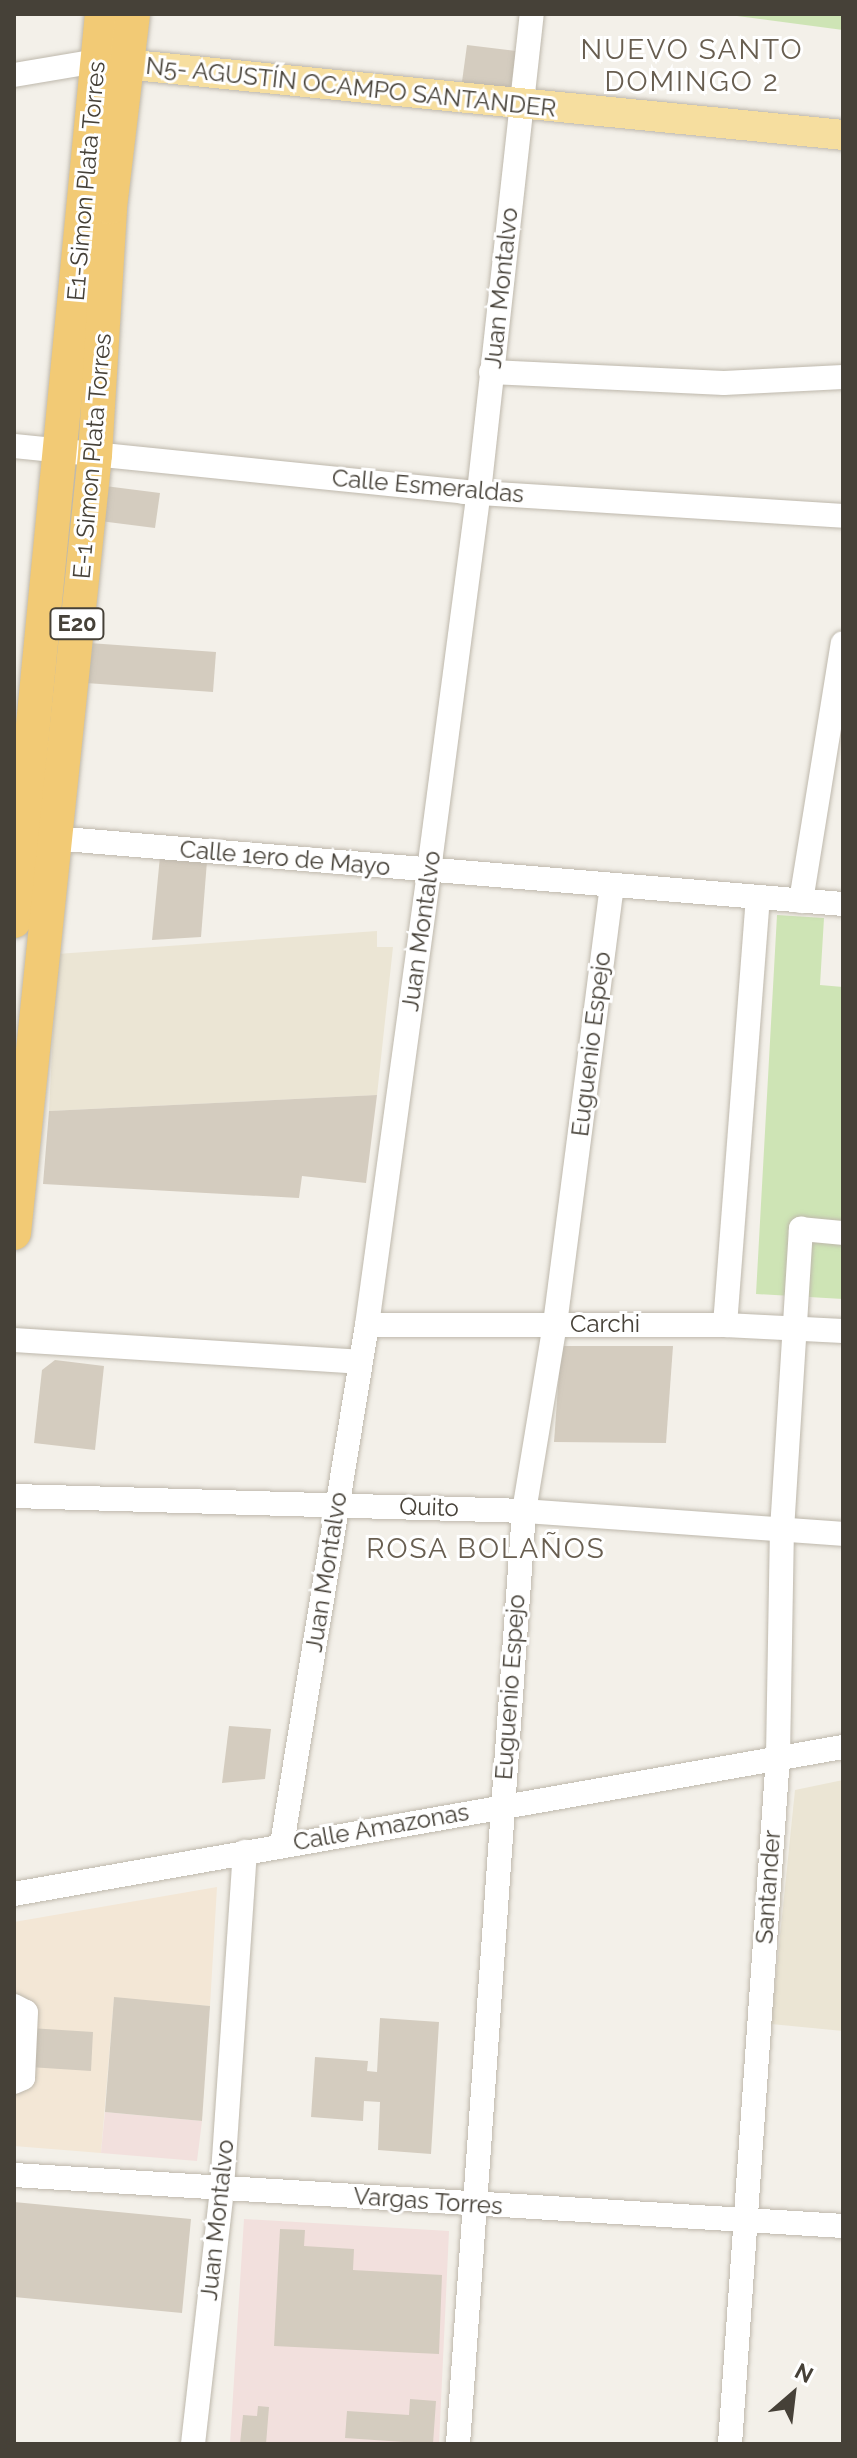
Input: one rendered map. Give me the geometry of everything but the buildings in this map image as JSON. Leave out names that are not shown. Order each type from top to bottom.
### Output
[{"type":"highway","name":"E1-Simon Plata Torres","points":[[14,921],[31,836],[78,454],[113,63],[102,14]]},
{"type":"highway","name":"E20","points":[[113,63],[133,14]]},
{"type":"highway","name":"E20","points":[[14,1233],[31,836]]},
{"type":"main road","name":"N5- AGUSTÍN OCAMPO SANTANDER","points":[[113,63],[843,135]]},
{"type":"street","name":"Juan Montalvo","points":[[282,1844],[367,1325],[479,492],[532,14]]},
{"type":"street","points":[[14,75],[113,63]]},
{"type":"street","points":[[491,372],[724,383],[843,377]]},
{"type":"street","name":"Calle Esmeraldas","points":[[14,446],[479,492],[843,516]]},
{"type":"street","points":[[801,901],[840,684],[843,643]]},
{"type":"street","name":"Calle 1ero de Mayo","points":[[31,836],[843,904]]},
{"type":"street","name":"Euguenio Espejo","points":[[458,2444],[478,2205],[501,1805],[524,1511],[555,1324],[612,886]]},
{"type":"street","points":[[725,1325],[758,898]]},
{"type":"street","name":"Santander","points":[[730,2444],[778,1756],[782,1530],[801,1229],[843,1233]]},
{"type":"street","name":"Carchi","points":[[367,1325],[725,1325],[843,1331]]},
{"type":"street","points":[[14,1340],[359,1362]]},
{"type":"street","name":"Quito","points":[[14,1496],[524,1511],[843,1534]]},
{"type":"street","name":"Calle Amazonas","points":[[14,1894],[501,1805],[843,1747]]},
{"type":"street","name":"Juan Montalvo","points":[[193,2444],[222,2188],[245,1852]]},
{"type":"street","points":[[14,2006],[26,2012],[23,2078],[14,2082]]},
{"type":"street","name":"Vargas Torres","points":[[14,2175],[843,2226]]},
{"type":"shaded area","points":[[377,931],[377,947],[393,947],[377,1095],[49,1111],[57,954]]},
{"type":"shaded area","points":[[843,1780],[843,2031],[771,2024],[795,1790]]},
{"type":"shaded area","points":[[217,1887],[210,2006],[114,1998],[101,2153],[14,2146],[14,1922]]},
{"type":"shaded area","points":[[105,2112],[202,2121],[197,2161],[101,2153]]},
{"type":"shaded area","points":[[244,2219],[449,2231],[439,2444],[230,2444]]},
{"type":"green space","points":[[737,14],[843,14],[843,30],[737,16]]},
{"type":"green space","points":[[777,915],[824,918],[820,985],[843,987],[843,1299],[756,1294]]},
{"type":"district","name":"NUEVO SANTO DOMINGO 2","points":[[692,66]]},
{"type":"district","name":"ROSA BOLAÑOS","points":[[486,1549]]}]
